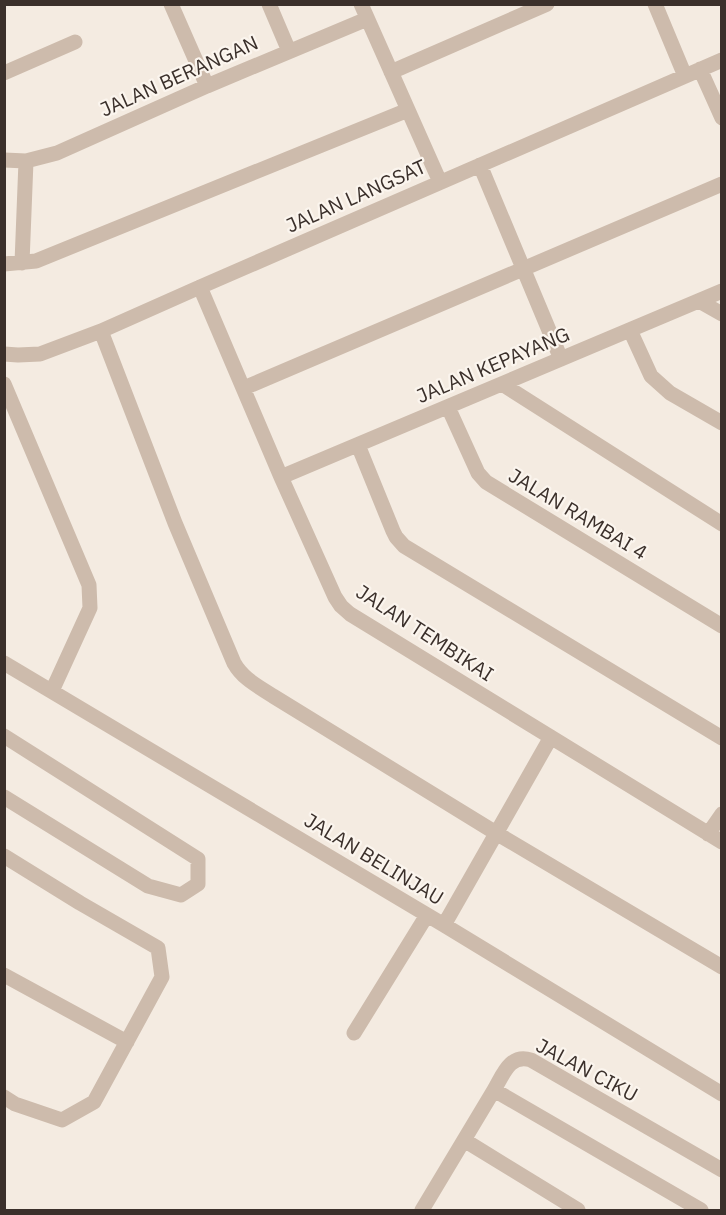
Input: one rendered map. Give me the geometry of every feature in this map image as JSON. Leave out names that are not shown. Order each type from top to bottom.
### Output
[{"type":"street","points":[[171,4],[207,86]]},
{"type":"street","points":[[269,4],[289,51]]},
{"type":"street","points":[[391,72],[547,4]]},
{"type":"street","points":[[655,4],[685,76]]},
{"type":"street","points":[[364,12],[440,182]]},
{"type":"street","name":"JALAN BERANGAN","points":[[4,160],[26,161],[57,153],[289,51],[364,12]]},
{"type":"street","points":[[4,74],[75,42]]},
{"type":"street","name":"JALAN LANGSAT","points":[[4,354],[40,354],[101,331],[722,60]]},
{"type":"street","points":[[700,69],[722,118]]},
{"type":"street","points":[[4,264],[36,261],[408,110]]},
{"type":"street","points":[[21,263],[26,161]]},
{"type":"street","points":[[480,165],[561,359]]},
{"type":"street","points":[[244,388],[722,184]]},
{"type":"street","name":"JALAN TEMBIKAI","points":[[200,286],[281,477],[341,606],[350,614],[715,838]]},
{"type":"street","name":"JALAN KEPAYANG","points":[[281,477],[722,291]]},
{"type":"street","points":[[699,301],[722,314]]},
{"type":"street","points":[[630,330],[651,376],[670,393],[722,423]]},
{"type":"street","points":[[101,331],[175,523],[240,673],[249,681],[496,833],[722,967]]},
{"type":"street","points":[[4,384],[89,585],[90,608],[52,691]]},
{"type":"street","points":[[502,384],[722,524]]},
{"type":"street","name":"JALAN RAMBAI 4","points":[[448,407],[476,468],[486,482],[722,627]]},
{"type":"street","points":[[358,445],[393,531],[404,546],[722,738]]},
{"type":"street","name":"JALAN BELINJAU","points":[[5,663],[720,1089]]},
{"type":"street","points":[[4,736],[198,859],[198,884],[181,895],[147,886],[4,797]]},
{"type":"street","points":[[444,925],[551,737]]},
{"type":"street","points":[[715,838],[722,814]]},
{"type":"street","points":[[4,856],[158,948],[162,977],[94,1102],[62,1120],[15,1104],[4,1097]]},
{"type":"street","points":[[354,1033],[427,915]]},
{"type":"street","points":[[4,975],[127,1041]]},
{"type":"street","name":"JALAN CIKU","points":[[494,1090],[513,1061],[519,1058],[531,1060],[722,1170]]},
{"type":"street","points":[[422,1210],[494,1090],[701,1210]]},
{"type":"street","points":[[464,1140],[578,1210]]}]
